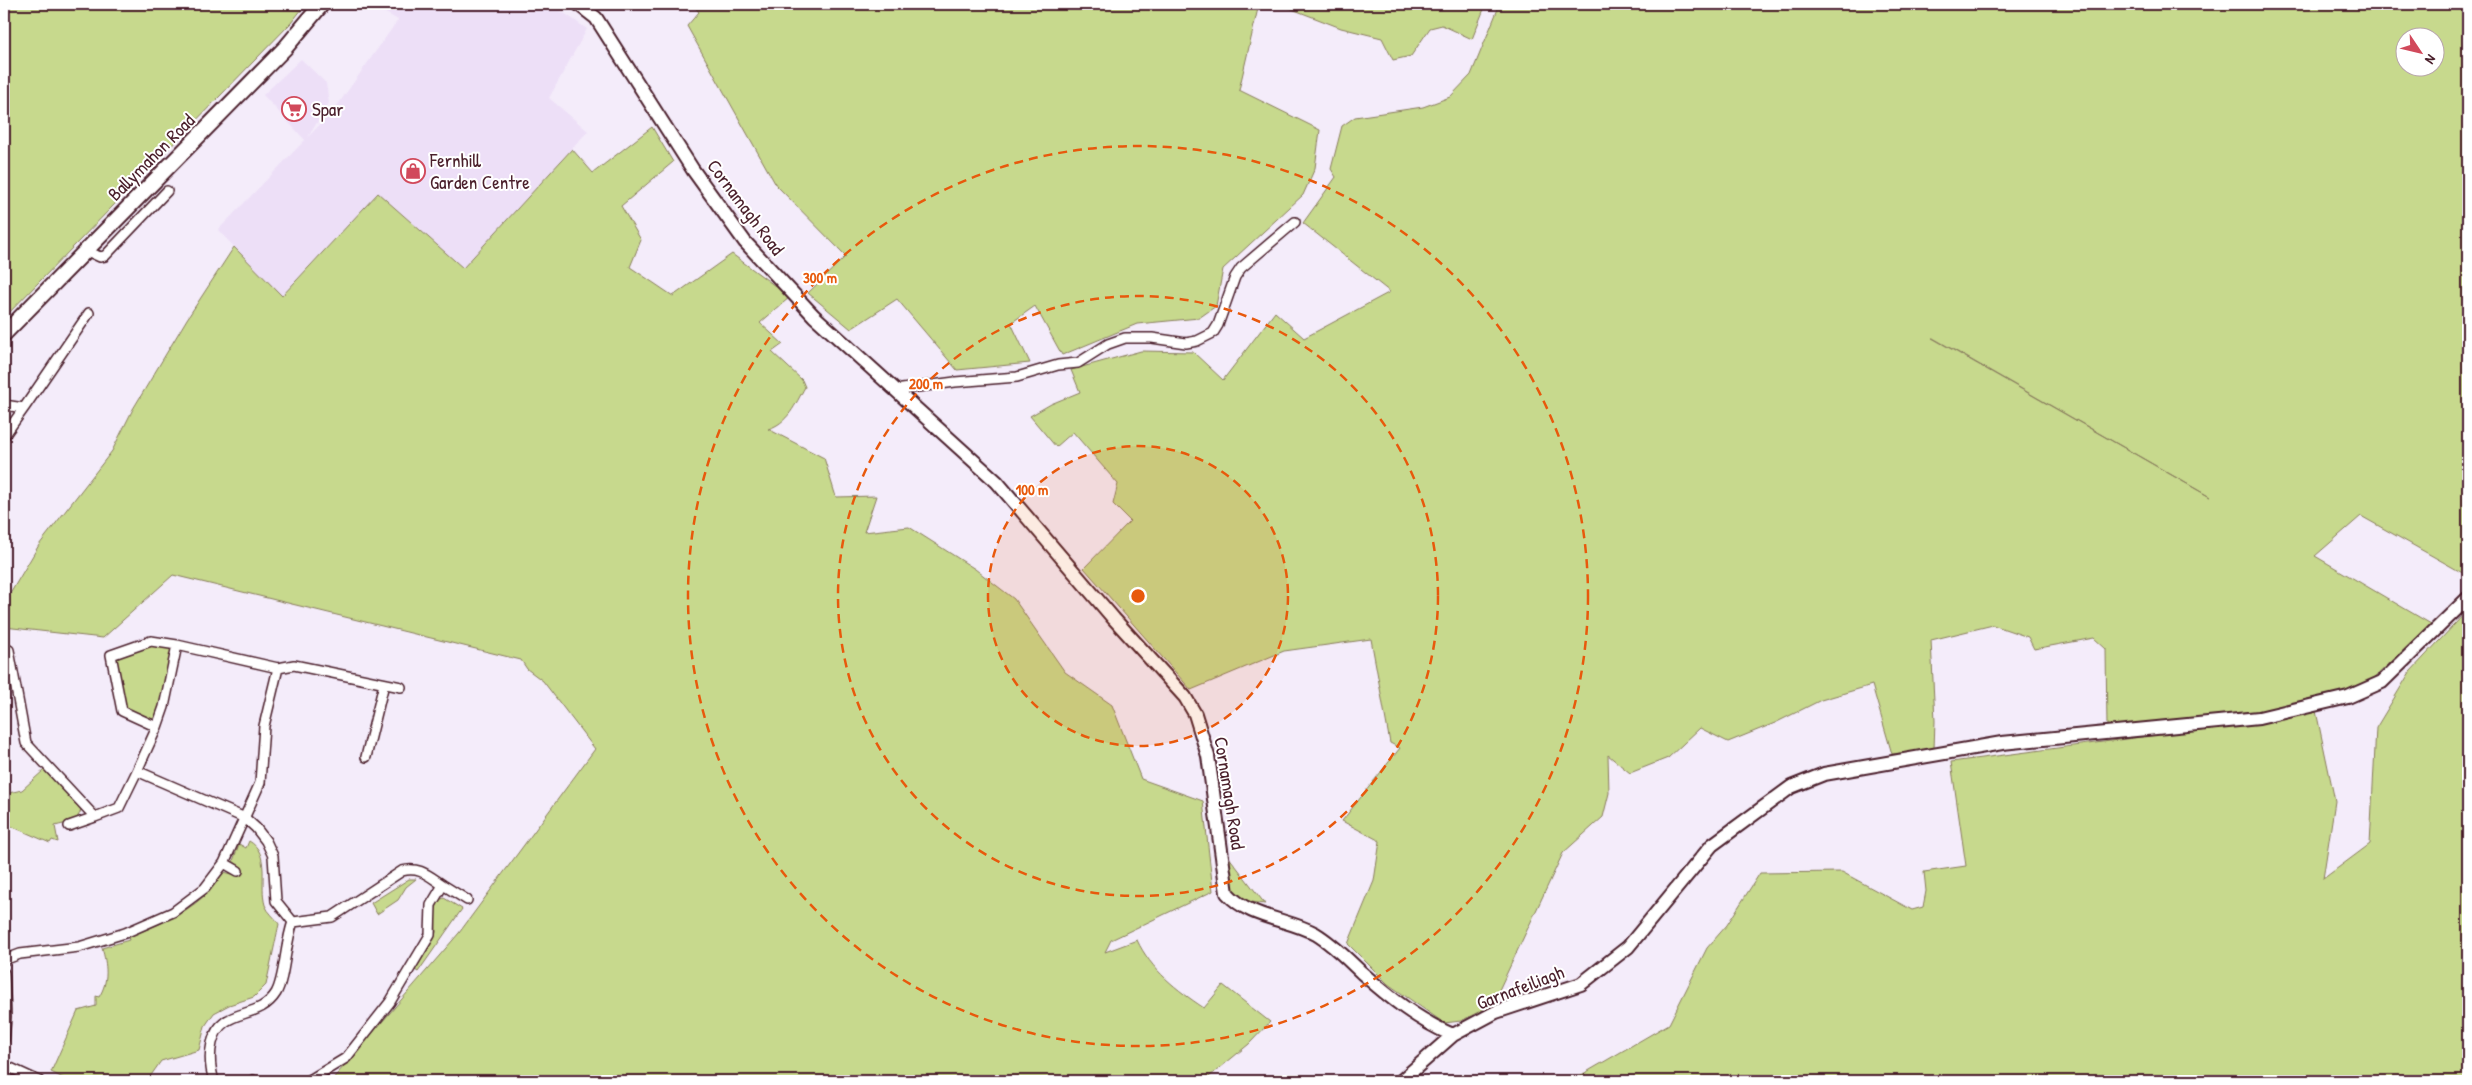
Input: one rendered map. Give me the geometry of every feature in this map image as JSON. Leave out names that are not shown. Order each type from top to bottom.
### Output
[{"type":"main road","name":"Ballymahon Road","points":[[4,334],[286,46],[322,4]]},
{"type":"street","name":"Cornamagh Road","points":[[578,4],[596,18],[693,170],[745,242],[814,316],[997,482],[1114,619],[1185,698],[1195,714],[1208,756],[1227,893],[1237,904],[1313,933],[1333,945],[1377,986],[1432,1026],[1453,1035]]},
{"type":"street","points":[[86,250],[100,257],[106,256],[167,190]]},
{"type":"street","points":[[895,390],[955,382],[1017,377],[1058,365],[1078,363],[1108,344],[1125,338],[1152,338],[1186,343],[1197,341],[1213,333],[1218,326],[1235,277],[1241,268],[1296,222]]},
{"type":"street","points":[[4,436],[89,313]]},
{"type":"street","points":[[4,405],[24,408]]},
{"type":"street","name":"Garnafeiliagh","points":[[1401,1081],[1453,1035],[1496,1012],[1581,984],[1628,947],[1712,845],[1791,787],[1824,774],[2002,743],[2259,718],[2348,697],[2382,682],[2468,598]]},
{"type":"street","points":[[157,727],[122,711],[110,651],[151,641],[177,644],[278,668],[294,664],[401,687]]},
{"type":"street","points":[[69,826],[118,808],[157,727],[164,707],[177,644]]},
{"type":"street","points":[[9,650],[8,670],[26,743],[95,818]]},
{"type":"street","points":[[4,960],[20,954],[54,951],[94,944],[147,925],[173,912],[211,881],[224,863],[260,782],[264,726],[278,668]]},
{"type":"street","points":[[366,757],[384,684]]},
{"type":"street","points":[[137,771],[245,818],[261,834],[270,849],[275,865],[275,897],[293,922]]},
{"type":"street","points":[[224,863],[238,871]]},
{"type":"street","points":[[293,922],[332,917],[406,870],[419,870],[467,900]]},
{"type":"street","points":[[308,1081],[346,1058],[390,1002],[430,935],[431,905],[444,885]]},
{"type":"street","points":[[214,1081],[210,1060],[215,1034],[225,1020],[258,1009],[271,1000],[280,984],[287,938],[293,922]]},
{"type":"street","points":[[4,973],[6,1017],[4,1040]]},
{"type":"street","points":[[4,1064],[39,1081]]},
{"type":"shaded area","name":"Fernhill Garden Centre","points":[[370,4],[551,4],[587,29],[549,98],[588,131],[463,268],[378,193],[281,296],[218,230],[305,140],[263,95],[301,59],[326,83],[329,103],[308,137],[334,110],[398,20]]},
{"type":"green space","points":[[4,4],[306,4],[291,23],[4,318]]},
{"type":"green space","points":[[692,4],[1259,4],[1239,90],[1320,130],[1315,168],[1303,195],[1223,269],[1216,306],[1199,318],[1137,324],[1062,355],[1035,306],[1011,323],[1030,363],[957,370],[897,299],[851,329],[808,293],[846,256],[776,185],[687,26],[699,12]]},
{"type":"green space","points":[[1279,4],[1486,4],[1472,39],[1442,25],[1430,28],[1411,56],[1393,60],[1382,38],[1341,28]]},
{"type":"green space","points":[[1500,4],[2468,4],[2468,576],[2361,516],[2315,556],[2431,624],[2373,679],[2346,691],[2280,709],[2203,721],[2107,727],[2106,649],[2094,638],[2034,649],[2028,637],[1993,625],[1931,640],[1935,721],[1934,749],[1892,754],[1872,685],[1821,700],[1775,723],[1728,742],[1700,728],[1668,758],[1630,773],[1608,755],[1609,793],[1603,817],[1563,853],[1492,1005],[1461,1021],[1444,1023],[1388,984],[1348,944],[1374,881],[1380,841],[1342,821],[1400,748],[1390,743],[1371,639],[1284,651],[1191,690],[1084,568],[1130,521],[1113,504],[1118,484],[1073,432],[1056,447],[1030,416],[1051,404],[1080,392],[1071,370],[1141,351],[1193,352],[1223,380],[1275,312],[1304,338],[1390,292],[1303,223],[1336,177],[1331,169],[1342,126],[1355,117],[1423,107],[1450,97],[1471,75]],"holes":[[[1932,338],[1933,338],[2210,497]]]},
{"type":"green space","points":[[652,127],[673,162],[621,206],[641,240],[630,267],[673,296],[732,254],[790,297],[760,323],[783,344],[772,352],[802,380],[805,387],[786,418],[768,429],[824,458],[836,497],[876,496],[864,532],[909,527],[975,569],[1014,599],[1065,672],[1112,705],[1141,779],[1203,801],[1213,891],[1111,940],[1105,952],[1137,940],[1157,970],[1184,994],[1204,1008],[1223,985],[1270,1022],[1249,1044],[1204,1081],[331,1081],[459,933],[595,749],[543,681],[527,669],[521,660],[173,575],[103,638],[4,627],[4,604],[39,545],[112,451],[133,409],[187,319],[234,247],[282,296],[378,193],[463,268],[572,149],[593,173]]},
{"type":"green space","points":[[2468,610],[2468,1081],[1571,1081],[1669,1024],[1707,948],[1727,925],[1760,873],[1842,872],[1912,910],[1923,907],[1926,891],[1924,872],[1966,866],[1951,762],[2293,717],[2316,711],[2335,801],[2323,879],[2370,844],[2376,728],[2410,672]]},
{"type":"green space","points":[[154,645],[169,648],[172,653],[159,710],[152,720],[127,709],[124,705],[116,660]]},
{"type":"green space","points":[[44,770],[81,809],[78,817],[75,819],[55,826],[58,842],[52,840],[50,843],[4,823],[4,794],[22,790]]},
{"type":"green space","points":[[249,841],[256,846],[262,861],[265,905],[279,924],[266,985],[254,997],[229,1005],[214,1013],[205,1026],[199,1050],[161,1061],[147,1081],[69,1081],[51,1072],[78,1011],[96,1006],[96,996],[99,997],[106,979],[102,948],[129,940],[128,937],[168,920],[187,909],[204,896],[224,872],[236,875],[241,867],[233,861],[239,844],[246,848]]},
{"type":"green space","points":[[1225,852],[1265,904],[1244,899],[1237,894],[1230,881]]},
{"type":"green space","points":[[409,879],[416,879],[406,887],[398,900],[377,914],[371,903]]},
{"type":"green space","points":[[444,898],[462,909],[418,972],[415,970],[434,939],[436,932],[435,911],[439,900]]},
{"type":"place","name":"Spar","points":[[294,109]]},
{"type":"place","name":"Fernhill Garden Centre","points":[[413,171]]}]
